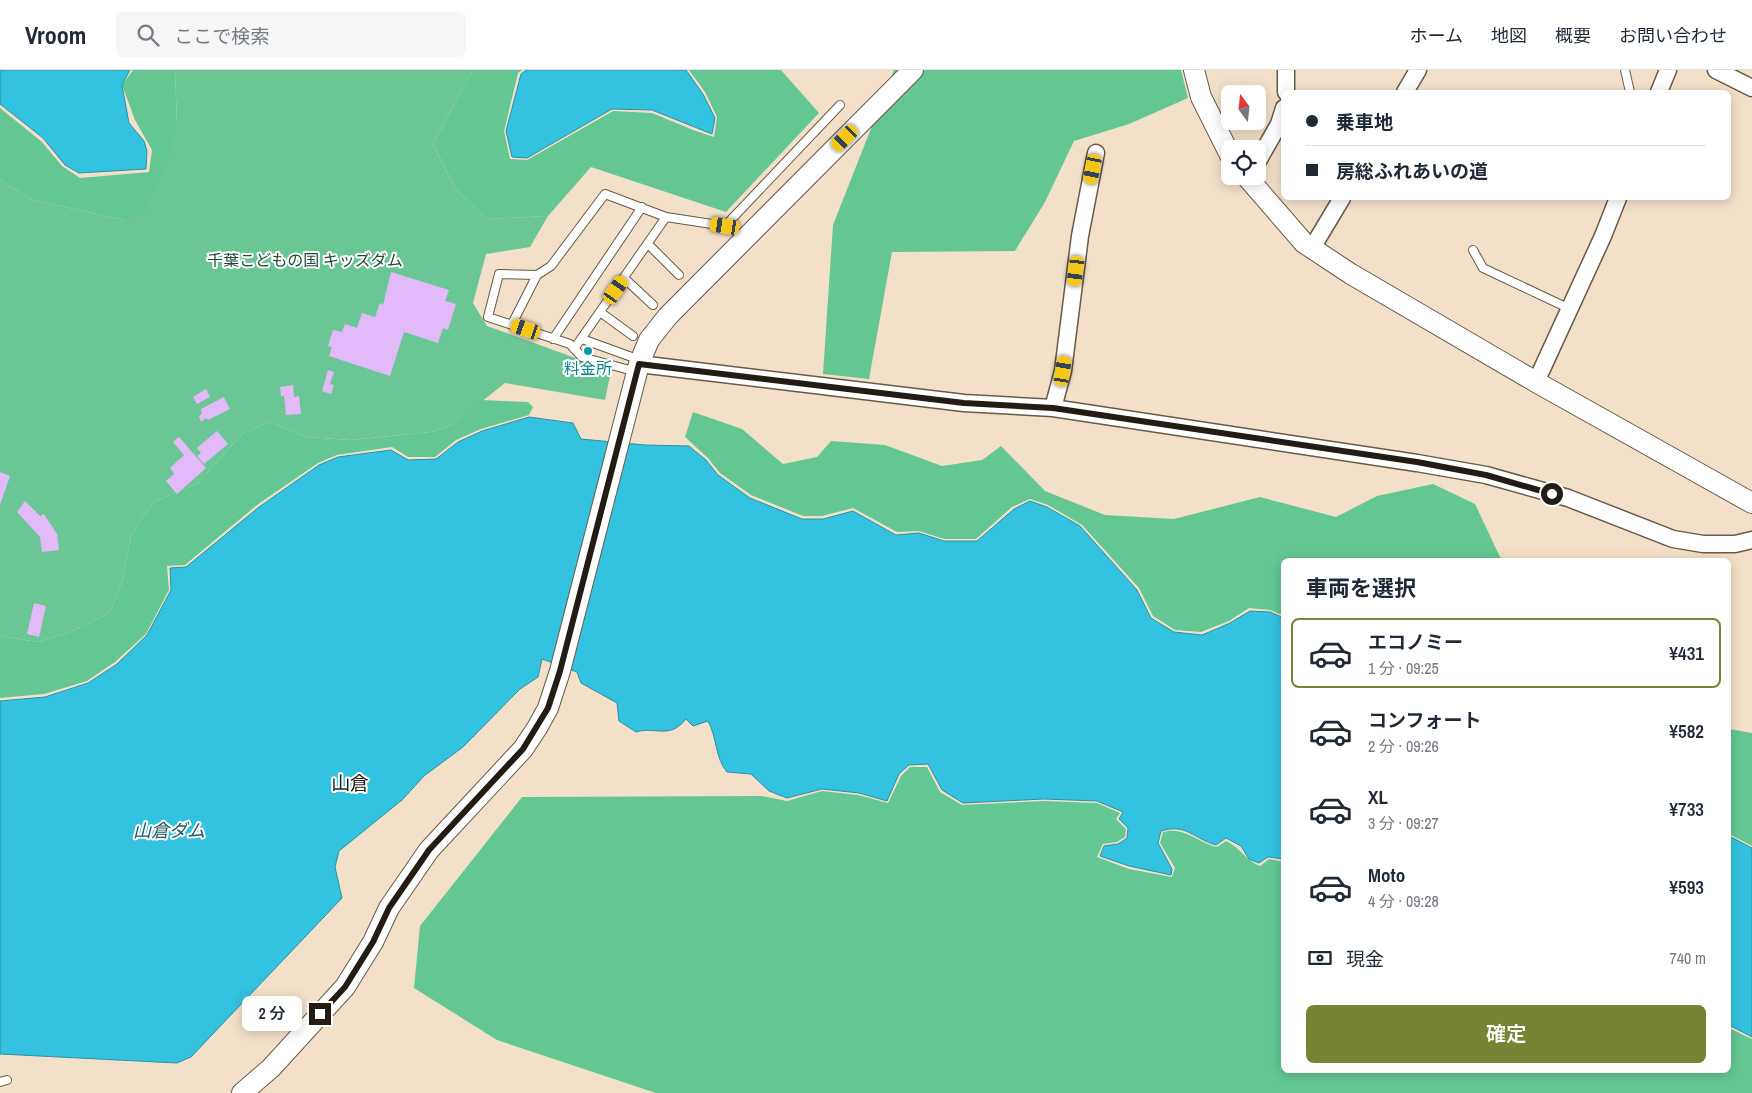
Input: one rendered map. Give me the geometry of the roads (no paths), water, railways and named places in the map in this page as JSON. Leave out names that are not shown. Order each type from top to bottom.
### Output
[{"type":"street","points":[[242,1093],[270,1068],[345,987],[373,942],[389,908],[429,850],[523,749],[548,708],[560,671],[639,365],[649,340],[668,316],[913,70]]},
{"type":"street","points":[[1194,70],[1201,96],[1223,140]]},
{"type":"street","points":[[1286,70],[1286,90]]},
{"type":"street","points":[[1406,90],[1418,70]]},
{"type":"street","points":[[1660,90],[1668,70]]},
{"type":"street","points":[[1716,70],[1752,88]]},
{"type":"street","points":[[1266,147],[1281,118]]},
{"type":"street","points":[[1053,408],[1063,371],[1080,236],[1096,152]]},
{"type":"street","points":[[1255,185],[1304,243],[1351,274],[1536,382],[1752,503]]},
{"type":"street","points":[[1312,248],[1341,200]]},
{"type":"street","points":[[1536,382],[1617,200]]},
{"type":"street","points":[[639,365],[964,403],[1053,408],[1478,474],[1568,498],[1673,539],[1703,544],[1735,544],[1752,540]]},
{"type":"lane","points":[[1625,70],[1630,90]]},
{"type":"lane","points":[[512,324],[537,275],[551,266],[605,194],[666,217],[725,226],[840,105]]},
{"type":"lane","points":[[553,338],[642,207]]},
{"type":"lane","points":[[572,347],[582,339],[666,217]]},
{"type":"lane","points":[[648,244],[679,275]]},
{"type":"lane","points":[[1473,250],[1483,268],[1570,309]]},
{"type":"lane","points":[[537,275],[499,274],[488,317],[553,338],[572,347],[582,357],[639,365]]},
{"type":"lane","points":[[624,278],[652,304]]},
{"type":"lane","points":[[600,312],[633,336]]},
{"type":"lane","points":[[582,339],[639,365]]},
{"type":"water","points":[[0,70],[130,70],[122,85],[129,123],[144,141],[147,151],[146,169],[79,173],[65,165],[43,138],[0,104]]},
{"type":"water","points":[[526,70],[686,70],[703,94],[715,118],[712,134],[652,110],[612,109],[527,158],[512,157],[506,131],[521,74]]},
{"type":"water","name":"山倉ダム","points":[[529,417],[573,423],[581,439],[645,445],[689,446],[706,460],[718,475],[750,498],[802,519],[823,519],[853,511],[896,535],[919,533],[944,541],[977,541],[1014,509],[1030,501],[1047,507],[1080,526],[1137,590],[1151,618],[1174,632],[1202,635],[1230,623],[1250,611],[1270,612],[1281,617],[1281,859],[1268,857],[1259,863],[1249,859],[1241,846],[1226,838],[1216,845],[1184,830],[1170,829],[1161,831],[1158,843],[1172,869],[1171,875],[1129,866],[1100,856],[1104,846],[1118,844],[1127,838],[1128,828],[1119,819],[1123,812],[1097,801],[1044,799],[963,803],[942,790],[928,764],[909,765],[899,774],[887,801],[859,793],[822,789],[787,798],[769,791],[751,774],[727,772],[720,760],[708,721],[693,726],[686,719],[674,729],[668,731],[650,730],[636,732],[619,721],[617,703],[581,683],[577,672],[542,659],[538,677],[520,689],[463,747],[424,776],[402,800],[339,851],[335,867],[342,898],[191,1057],[177,1063],[0,1054],[0,701],[45,697],[88,683],[117,664],[147,635],[171,590],[170,568],[186,567],[259,507],[319,465],[338,457],[391,450],[408,460],[436,459],[458,442],[482,431]]},
{"type":"water","points":[[1731,837],[1752,848],[1752,1037],[1731,1026]]},
{"type":"place","name":"料金所","points":[[588,351]]},
{"type":"district","name":"山倉","points":[[350,783]]},
{"type":"park label","name":"千葉こどもの国 キッズダム","points":[[305,260]]}]
